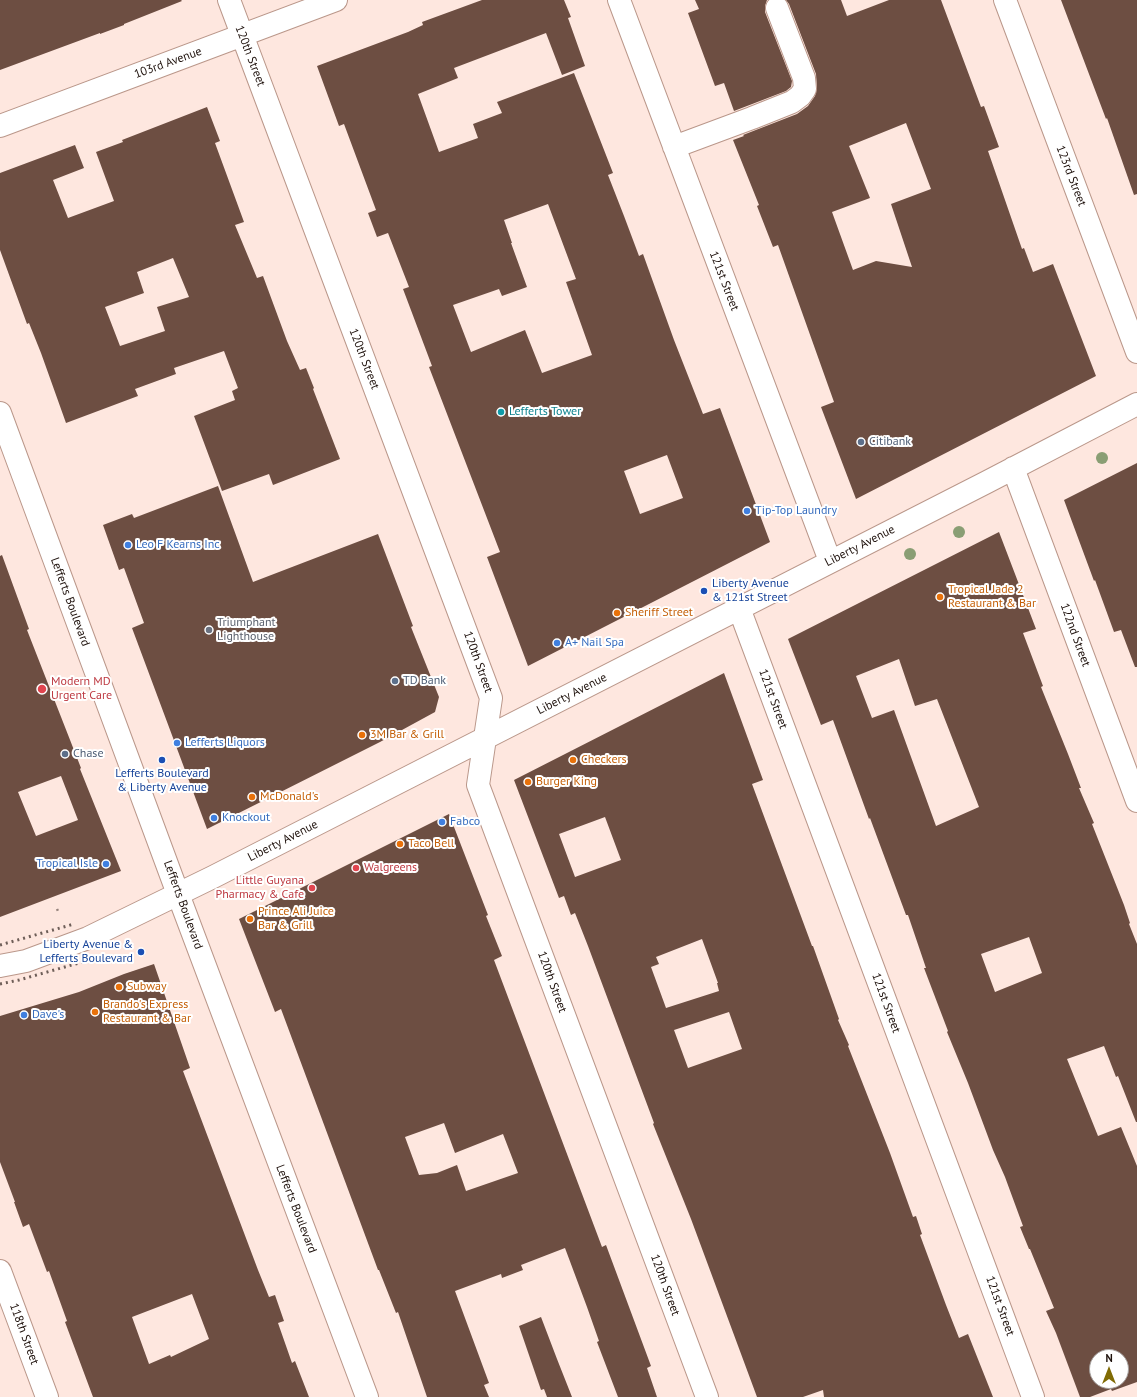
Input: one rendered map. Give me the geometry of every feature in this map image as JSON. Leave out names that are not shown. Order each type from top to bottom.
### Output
[{"type":"street","name":"120th Street","points":[[229,0],[491,698],[478,785],[707,1397]]},
{"type":"street","name":"103rd Avenue","points":[[0,126],[336,0]]},
{"type":"street","name":"121st Street","points":[[619,0],[830,561]]},
{"type":"street","name":"123rd Street","points":[[1005,0],[1137,352]]},
{"type":"street","points":[[674,147],[792,102],[800,96],[805,89],[804,78],[777,8]]},
{"type":"street","name":"Liberty Avenue","points":[[0,966],[26,960],[88,938],[178,894],[1137,404]]},
{"type":"street","name":"Lefferts Boulevard","points":[[0,413],[178,894],[367,1397]]},
{"type":"street","name":"122nd Street","points":[[1013,468],[1137,801]]},
{"type":"street","name":"121st Street","points":[[739,608],[1033,1397]]},
{"type":"street","name":"118th Street","points":[[0,1271],[47,1397]]},
{"type":"building","points":[[0,0],[182,1],[124,25],[0,70]]},
{"type":"building","points":[[482,0],[564,0],[571,17],[568,18],[585,66],[562,75],[546,33],[454,68],[458,78],[418,94],[439,152],[478,138],[473,124],[502,113],[497,102],[574,73],[613,173],[608,175],[639,256],[643,254],[703,414],[720,408],[770,542],[528,666],[487,557],[500,552],[429,367],[432,366],[403,289],[409,287],[388,233],[377,237],[368,213],[376,210],[344,124],[339,126],[317,66],[408,32],[423,25],[422,22]],"holes":[[[548,204],[576,279],[566,282],[592,355],[542,373],[525,330],[471,352],[453,305],[499,289],[502,296],[527,287],[504,220]],[[667,455],[683,498],[640,514],[624,471]]]},
{"type":"building","points":[[695,0],[767,0],[765,12],[792,81],[791,87],[786,91],[734,111],[724,83],[715,86],[688,13],[699,9]]},
{"type":"building","points":[[786,0],[841,0],[847,16],[889,0],[941,0],[981,107],[984,106],[999,147],[988,151],[1022,249],[1024,248],[1033,272],[1053,264],[1096,376],[856,499],[821,407],[834,402],[778,245],[773,247],[757,206],[759,205],[733,140],[797,114],[808,106],[815,96],[817,88],[816,74],[789,4]],"holes":[[[906,123],[931,189],[891,204],[912,267],[876,261],[853,270],[832,212],[870,198],[849,146]]]},
{"type":"building","points":[[1061,0],[1137,0],[1137,194],[1134,195],[1107,118],[1106,119]]},
{"type":"building","points":[[207,107],[220,141],[215,143],[244,222],[235,225],[257,278],[263,276],[287,341],[300,370],[306,368],[340,459],[273,485],[269,474],[222,491],[194,416],[235,400],[232,391],[238,388],[224,351],[174,368],[176,374],[135,389],[138,396],[66,423],[41,353],[29,323],[27,324],[0,250],[0,173],[75,145],[84,168],[53,180],[68,218],[114,201],[96,152],[123,142],[122,140]],"holes":[[[173,258],[189,297],[157,307],[165,331],[120,346],[105,307],[144,293],[137,272]]]},
{"type":"building","points":[[1137,463],[1137,667],[1135,667],[1121,630],[1114,632],[1064,500]]},
{"type":"building","points":[[218,486],[253,582],[378,534],[413,626],[411,627],[439,697],[435,712],[380,742],[207,829],[132,628],[144,623],[124,568],[119,570],[103,525],[132,514],[134,518]]},
{"type":"building","points":[[999,532],[1036,629],[1023,633],[1043,686],[1041,687],[1081,788],[1079,788],[1094,823],[1092,824],[1124,905],[1130,923],[1129,924],[1137,944],[1137,1122],[1118,1076],[1116,1077],[1104,1046],[1067,1059],[1098,1136],[1121,1127],[1137,1166],[1137,1382],[1129,1385],[1129,1349],[1089,1349],[1089,1389],[1111,1389],[1090,1397],[1080,1397],[1056,1333],[1046,1311],[1054,1308],[1020,1227],[1023,1226],[1005,1177],[947,1032],[948,1031],[924,968],[926,968],[908,915],[906,915],[870,818],[869,819],[833,720],[821,725],[788,639]],"holes":[[[899,659],[915,706],[937,699],[979,807],[936,826],[894,710],[872,718],[856,676]],[[1029,937],[1042,973],[995,992],[981,954]]]},
{"type":"building","points":[[2,555],[29,629],[27,630],[121,871],[0,917],[0,556]],"holes":[[[61,776],[78,820],[36,836],[18,792]]]},
{"type":"building","points":[[724,673],[763,780],[752,784],[813,946],[839,1019],[838,1020],[849,1045],[848,1046],[890,1153],[913,1217],[916,1216],[922,1234],[920,1235],[959,1338],[968,1334],[993,1397],[824,1397],[823,1390],[803,1397],[757,1397],[691,1219],[653,1124],[654,1123],[588,946],[575,913],[571,915],[564,896],[559,898],[514,780]],"holes":[[[605,817],[621,860],[575,877],[559,834]],[[702,939],[718,983],[719,991],[666,1008],[651,967],[659,964],[656,957]],[[729,1012],[742,1049],[688,1068],[674,1030]]]},
{"type":"building","points":[[449,814],[488,915],[486,916],[502,956],[494,960],[602,1247],[606,1245],[651,1366],[647,1368],[657,1397],[618,1397],[597,1342],[599,1341],[565,1248],[521,1265],[523,1270],[502,1278],[501,1274],[455,1291],[489,1383],[484,1385],[489,1397],[427,1397],[398,1312],[396,1313],[378,1270],[281,1009],[275,1012],[239,919]],"holes":[[[444,1123],[455,1153],[503,1134],[518,1173],[466,1191],[457,1165],[437,1173],[419,1175],[405,1137]]]},
{"type":"building","points":[[154,964],[190,1068],[183,1071],[269,1297],[275,1295],[284,1321],[278,1323],[292,1363],[295,1361],[309,1397],[93,1397],[65,1322],[67,1321],[49,1271],[47,1272],[29,1224],[23,1227],[0,1162],[0,1016],[79,992]],"holes":[[[192,1294],[209,1339],[171,1357],[170,1355],[149,1364],[132,1317]]]},
{"type":"building","points":[[541,1317],[572,1397],[547,1397],[544,1389],[541,1390],[519,1326]]},
{"type":"railway","points":[[0,945],[74,924]]},
{"type":"railway","points":[[0,984],[86,961]]},
{"type":"place","name":"Lefferts Tower","points":[[501,412]]},
{"type":"place","name":"Citibank","points":[[861,442]]},
{"type":"place","name":"Tip-Top Laundry","points":[[747,511]]},
{"type":"place","name":"Leo F Kearns Inc","points":[[128,545]]},
{"type":"place","name":"Liberty Avenue & 121st Street","points":[[704,591]]},
{"type":"place","name":"Tropical Jade 2 Restaurant & Bar","points":[[940,597]]},
{"type":"place","name":"Sheriff Street","points":[[617,613]]},
{"type":"place","name":"Triumphant Lighthouse","points":[[209,630]]},
{"type":"place","name":"A+ Nail Spa","points":[[557,643]]},
{"type":"place","name":"TD Bank","points":[[395,681]]},
{"type":"place","name":"Modern MD Urgent Care","points":[[42,689]]},
{"type":"place","name":"3M Bar & Grill","points":[[362,735]]},
{"type":"place","name":"Lefferts Liquors","points":[[177,743]]},
{"type":"place","name":"Chase","points":[[65,754]]},
{"type":"place","name":"Lefferts Boulevard & Liberty Avenue","points":[[162,760]]},
{"type":"place","name":"Checkers","points":[[573,760]]},
{"type":"place","name":"Burger King","points":[[528,782]]},
{"type":"place","name":"McDonald's","points":[[252,797]]},
{"type":"place","name":"Knockout","points":[[214,818]]},
{"type":"place","name":"Fabco","points":[[442,822]]},
{"type":"place","name":"Taco Bell","points":[[400,844]]},
{"type":"place","name":"Tropical Isle","points":[[106,864]]},
{"type":"place","name":"Walgreens","points":[[356,868]]},
{"type":"place","name":"Little Guyana Pharmacy & Cafe","points":[[312,888]]},
{"type":"place","name":"Prince Ali Juice Bar & Grill","points":[[250,919]]},
{"type":"place","name":"Liberty Avenue & Lefferts Boulevard","points":[[141,952]]},
{"type":"place","name":"Subway","points":[[119,987]]},
{"type":"place","name":"Brando's Express Restaurant & Bar","points":[[95,1012]]},
{"type":"place","name":"Dave's","points":[[24,1015]]}]
